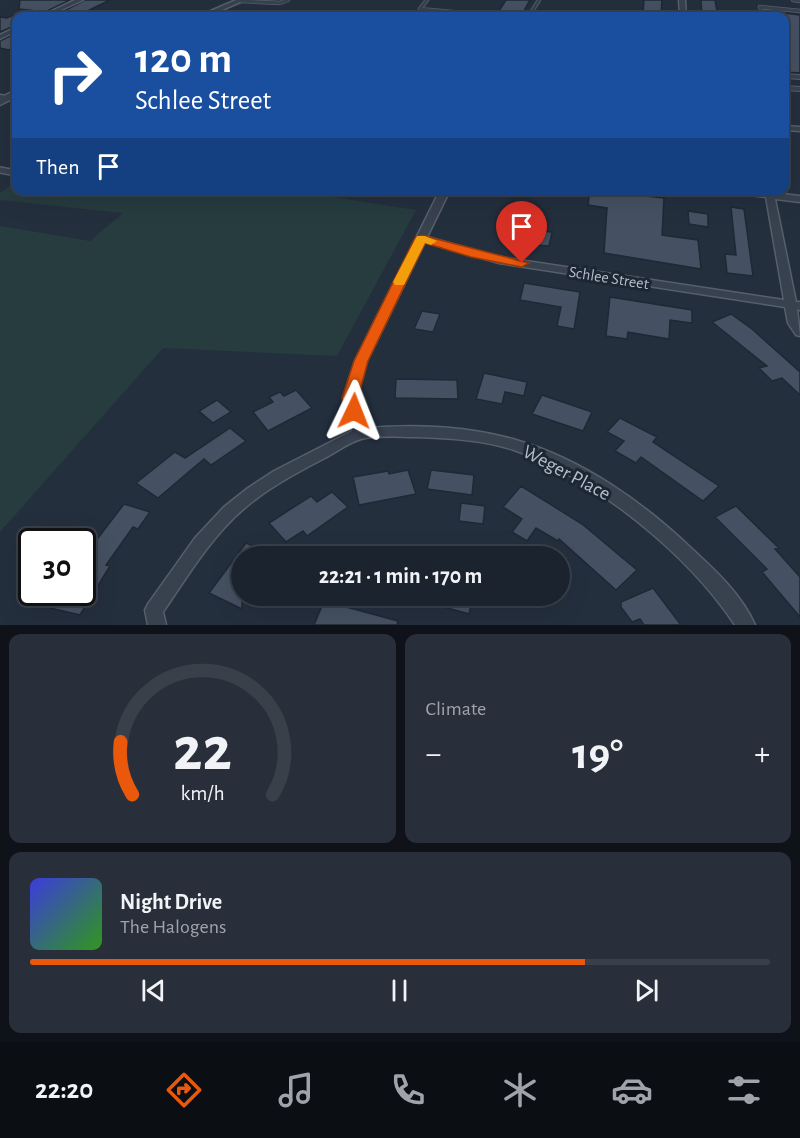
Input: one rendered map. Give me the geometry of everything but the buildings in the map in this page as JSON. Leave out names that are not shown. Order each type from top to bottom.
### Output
[{"type":"street","points":[[53,12],[80,0]]},
{"type":"street","points":[[219,12],[242,0]]},
{"type":"street","points":[[360,434],[350,398],[361,361],[442,195]]},
{"type":"street","points":[[769,195],[795,305],[794,323],[800,332]]},
{"type":"street","points":[[779,195],[800,199]]},
{"type":"street","name":"Schlee Street","points":[[421,238],[500,260],[795,305]]},
{"type":"street","name":"Weger Place","points":[[155,617],[220,521],[255,492],[295,466],[360,434],[438,430],[518,446],[566,468],[628,505],[675,543],[736,608],[746,625]]},
{"type":"lane","points":[[242,0],[280,3],[288,0]]},
{"type":"lane","points":[[427,0],[420,9],[452,12]]},
{"type":"lane","points":[[793,0],[800,1]]},
{"type":"lane","points":[[762,12],[760,7],[800,11]]},
{"type":"green space","points":[[12,185],[12,195],[320,195],[416,210],[337,356],[163,348],[0,532],[0,226],[90,241],[123,213],[0,200],[0,193]]},
{"type":"slow traffic","points":[[400,282],[421,238],[431,241]]},
{"type":"route","points":[[354,411],[350,398],[361,361],[421,238],[471,254],[522,263]]}]
